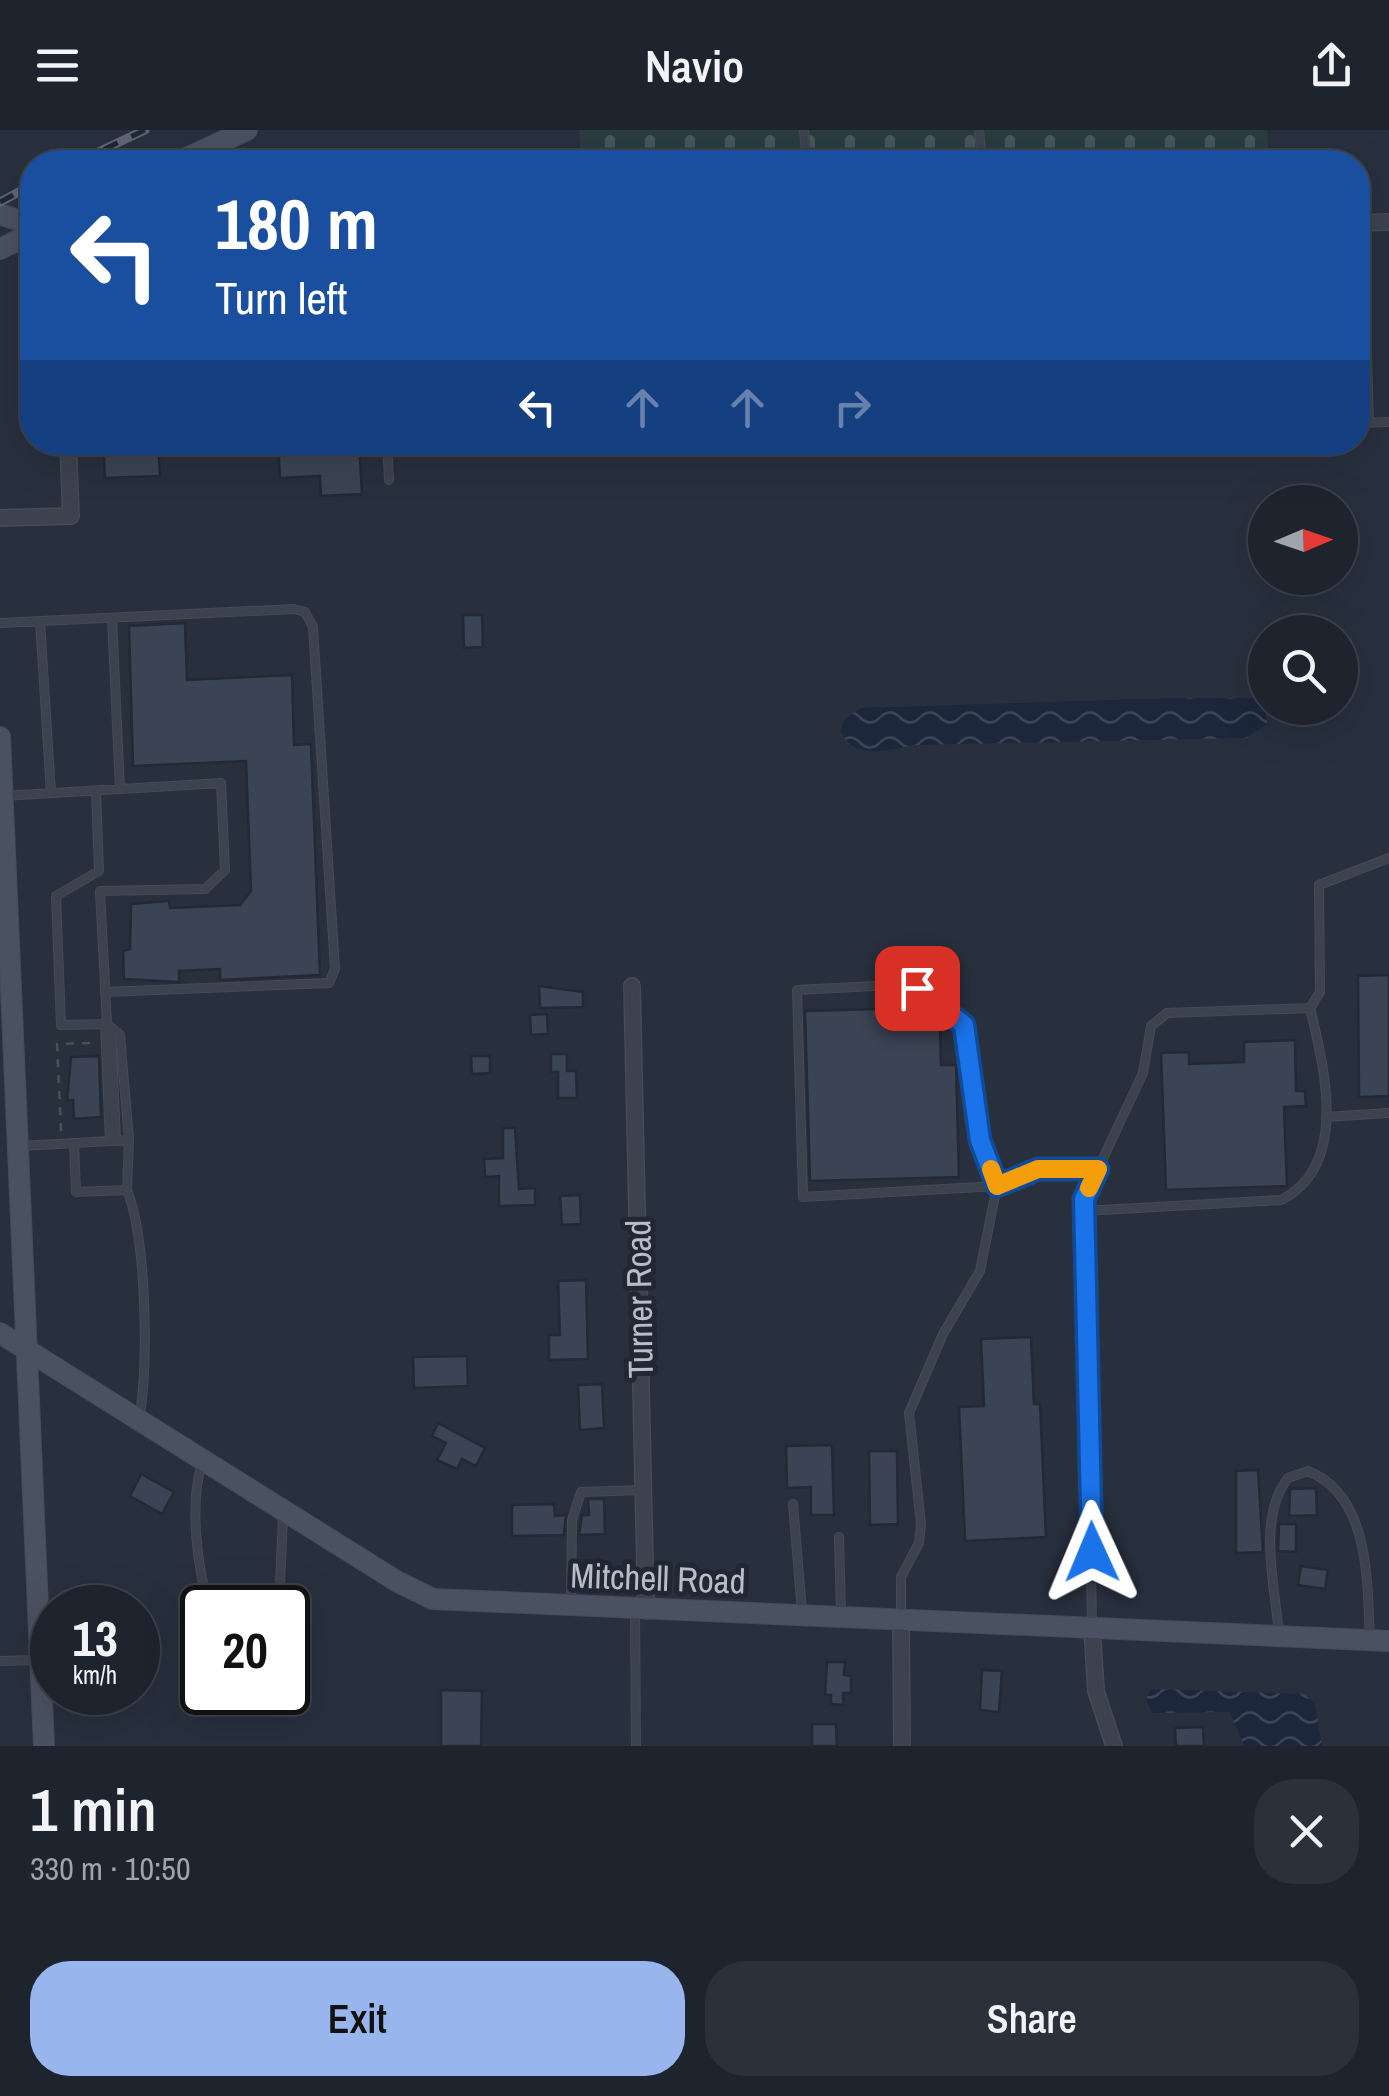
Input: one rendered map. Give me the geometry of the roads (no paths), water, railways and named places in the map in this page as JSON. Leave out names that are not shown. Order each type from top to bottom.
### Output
[{"type":"street","points":[[204,150],[248,130]]},
{"type":"street","points":[[0,518],[71,516],[69,455]]},
{"type":"street","points":[[0,737],[10,1119],[21,1146],[37,1585]]},
{"type":"street","name":"Turner Road","points":[[632,986],[643,1490],[640,1611]]},
{"type":"street","name":"Mitchell Road","points":[[0,1333],[433,1600],[1379,1640]]},
{"type":"street","points":[[901,1620],[902,1746]]},
{"type":"street","points":[[1092,1628],[1096,1691],[1114,1746]]},
{"type":"street","points":[[43,1715],[44,1746]]},
{"type":"lane","points":[[1370,423],[1389,422]]},
{"type":"lane","points":[[388,455],[390,480]]},
{"type":"lane","points":[[0,623],[294,609],[310,618],[335,969],[330,982],[105,992]]},
{"type":"lane","points":[[112,618],[120,789]]},
{"type":"lane","points":[[40,621],[51,793]]},
{"type":"lane","points":[[3,796],[221,783],[225,870],[205,889],[100,891]]},
{"type":"lane","points":[[96,790],[113,1141]]},
{"type":"lane","points":[[1084,1211],[1281,1200],[1298,1191],[1310,1174],[1326,1117],[1326,1076],[1310,1008],[1320,992],[1319,885],[1389,858]]},
{"type":"lane","points":[[99,870],[56,896],[61,1025],[107,1025],[120,1035],[125,1056],[129,1140],[126,1190],[132,1204],[140,1282],[145,1378],[140,1421]]},
{"type":"lane","points":[[901,1620],[900,1577],[919,1543],[921,1524],[909,1413],[942,1334],[980,1271],[997,1186],[980,1140],[962,1022],[912,984],[797,990],[800,1190],[806,1197],[997,1186],[1038,1169],[1098,1169]]},
{"type":"lane","points":[[1092,1628],[1084,1199],[1144,1073],[1151,1026],[1167,1013],[1310,1008]]},
{"type":"lane","points":[[1326,1117],[1389,1113]]},
{"type":"lane","points":[[21,1146],[129,1140]]},
{"type":"lane","points":[[74,1144],[76,1192],[126,1190]]},
{"type":"lane","points":[[203,1460],[197,1480],[198,1519],[207,1585]]},
{"type":"lane","points":[[1280,1636],[1272,1569],[1276,1500],[1288,1478],[1308,1471],[1323,1476],[1360,1535],[1379,1640]]},
{"type":"lane","points":[[571,1607],[572,1520],[581,1492],[643,1490]]},
{"type":"lane","points":[[794,1504],[802,1616]]},
{"type":"lane","points":[[279,1585],[284,1511]]},
{"type":"lane","points":[[839,1538],[841,1618]]},
{"type":"lane","points":[[636,1746],[640,1611]]},
{"type":"lane","points":[[0,1661],[30,1660]]},
{"type":"water","points":[[1248,698],[1248,725],[1266,725],[1246,738],[917,745],[874,751],[855,747],[841,732],[843,721],[860,708]]},
{"type":"water","points":[[1151,1689],[1303,1694],[1315,1703],[1322,1746],[1244,1746],[1230,1712],[1152,1713],[1146,1699]]},
{"type":"railway","points":[[102,150],[145,130]]},
{"type":"railway","points":[[0,202],[20,191]]}]
